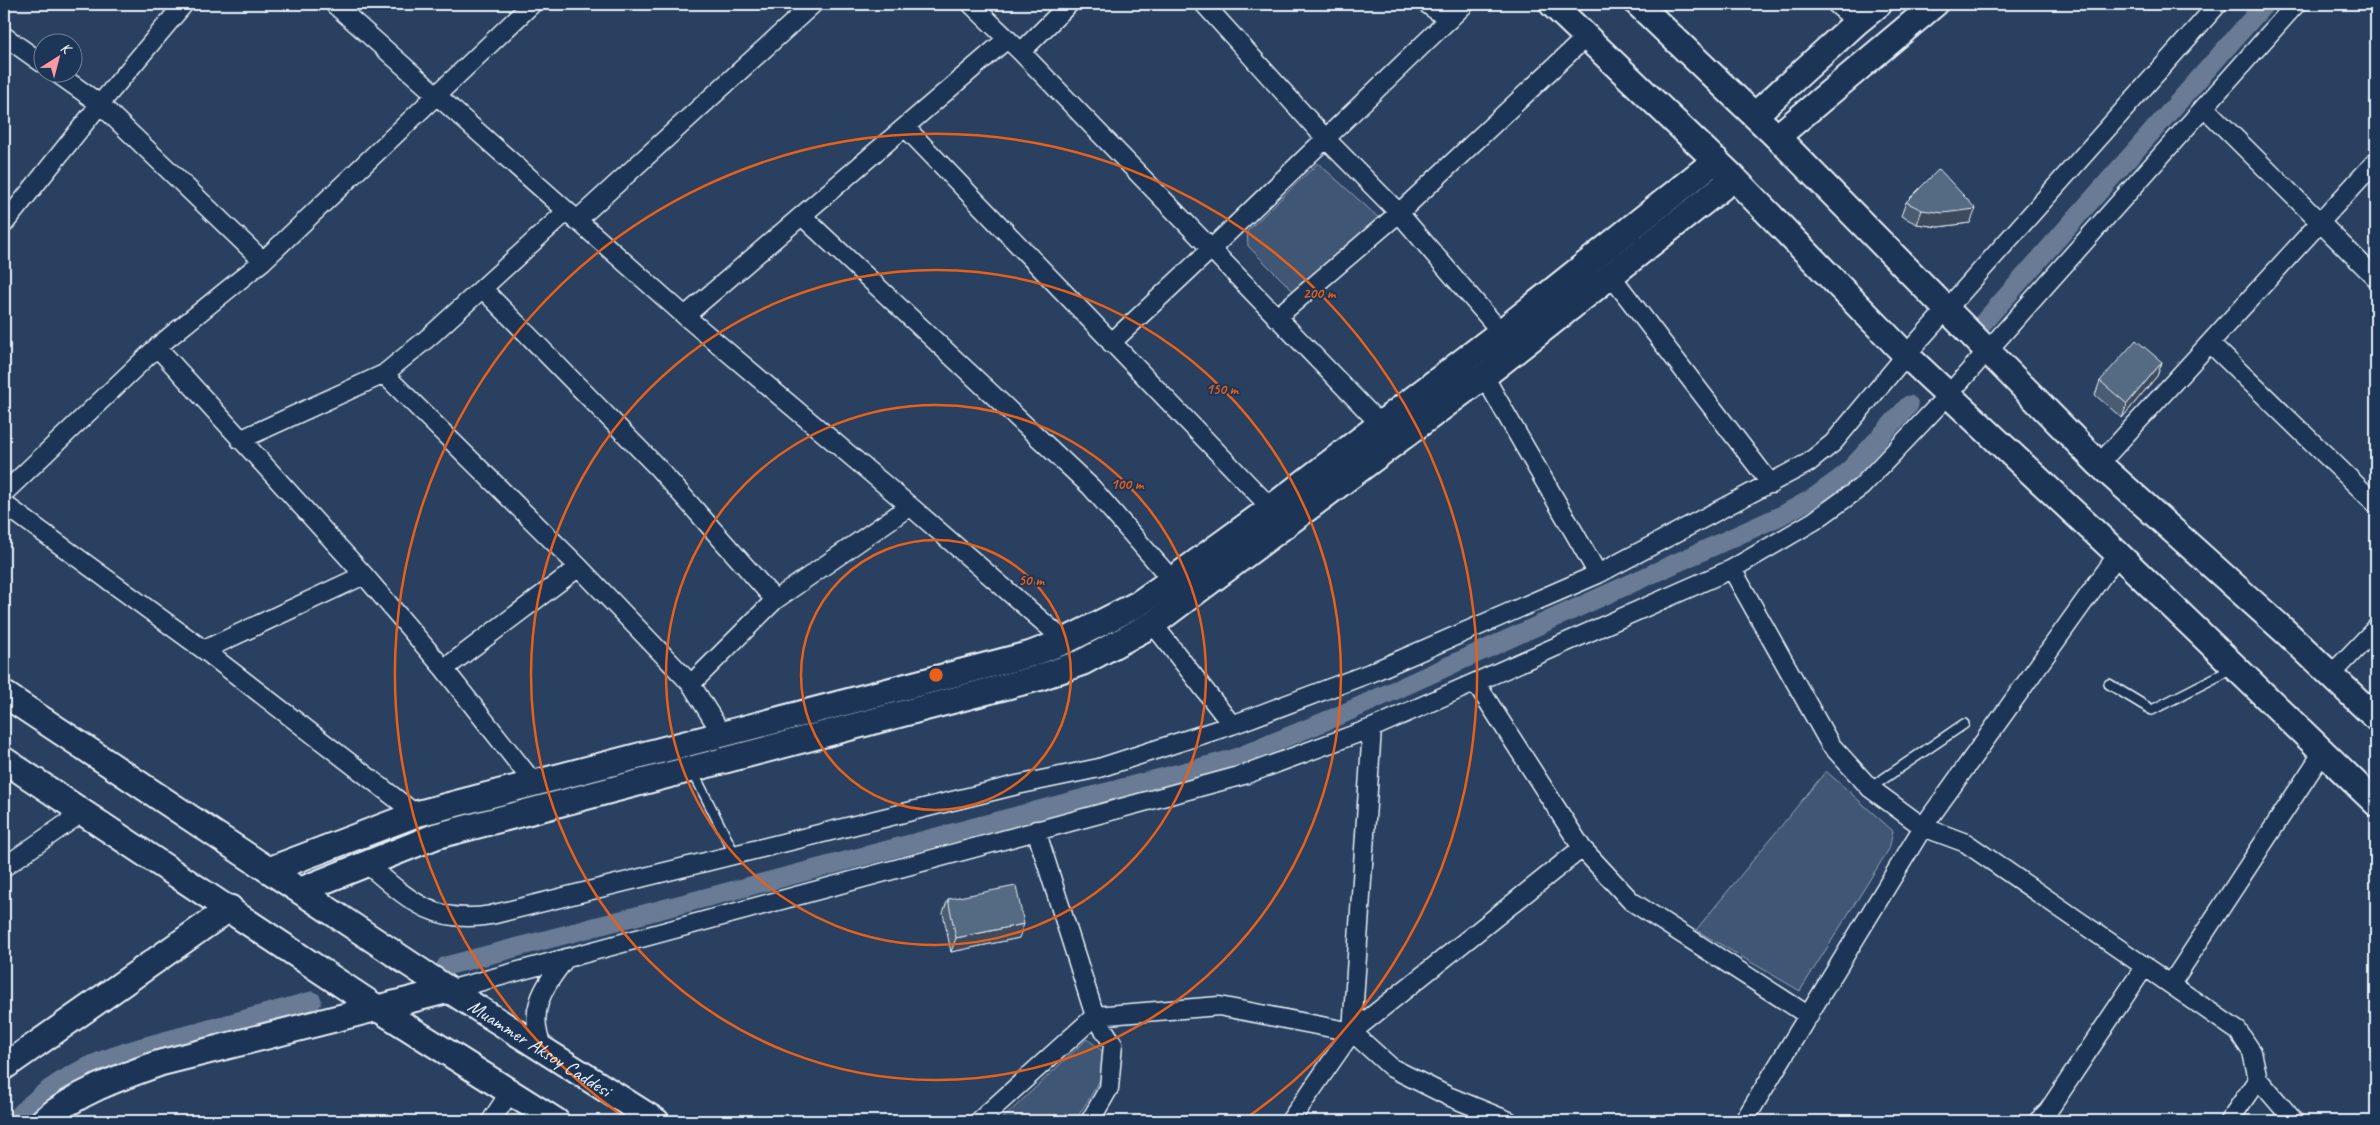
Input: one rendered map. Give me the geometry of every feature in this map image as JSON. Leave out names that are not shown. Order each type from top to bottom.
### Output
[{"type":"street","points":[[4,224],[100,104],[184,4]]},
{"type":"street","points":[[334,4],[685,316],[910,506],[1065,641]]},
{"type":"street","points":[[4,493],[157,347],[263,261],[532,4]]},
{"type":"street","points":[[240,440],[384,374],[572,216],[813,4]]},
{"type":"street","points":[[971,4],[1021,52],[1380,425]]},
{"type":"street","points":[[1021,52],[1070,4]]},
{"type":"street","points":[[1204,4],[1325,138],[1399,213],[1502,332]]},
{"type":"street","points":[[1427,4],[1449,20]]},
{"type":"street","points":[[1111,343],[1465,4]]},
{"type":"street","points":[[1552,4],[1716,160],[1906,355],[2118,554],[2376,803]]},
{"type":"street","points":[[1638,4],[1777,136],[2099,464],[2376,718]]},
{"type":"street","points":[[1836,4],[1857,22]]},
{"type":"street","points":[[1754,115],[1879,4]]},
{"type":"street","points":[[1777,136],[1935,4]]},
{"type":"street","points":[[367,864],[421,907],[446,916],[476,918],[1017,785],[1099,768],[1232,726],[1370,672],[1598,574],[1771,484],[1808,463],[1833,443],[1906,355],[2218,4]]},
{"type":"street","points":[[53,1118],[82,1093],[160,1063],[449,990],[1247,774],[1372,728],[1732,569],[1814,520],[1861,487],[1987,352],[2296,4]]},
{"type":"street","points":[[4,36],[32,57]]},
{"type":"street","points":[[1276,318],[1399,213],[1586,37]]},
{"type":"street","points":[[685,316],[1007,39]]},
{"type":"street","points":[[69,82],[100,104],[263,261]]},
{"type":"street","points":[[2205,108],[2376,278]]},
{"type":"street","points":[[905,127],[1271,508]]},
{"type":"street","points":[[269,870],[416,814],[533,782],[1031,654],[1065,641],[1138,604],[1271,508],[1502,332],[1716,160]]},
{"type":"street","points":[[2099,464],[2376,161]]},
{"type":"street","points":[[300,890],[436,836],[1038,678],[1083,662],[1153,624],[1484,376],[1612,277],[1734,178]]},
{"type":"street","points":[[802,216],[1091,487],[1172,580]]},
{"type":"street","points":[[1612,277],[1771,484]]},
{"type":"street","points":[[483,289],[659,469],[776,600]]},
{"type":"street","points":[[2210,342],[2376,504]]},
{"type":"street","points":[[157,347],[364,575],[444,670],[533,782]]},
{"type":"street","points":[[384,374],[579,567],[691,684],[722,734]]},
{"type":"street","points":[[1484,376],[1598,574]]},
{"type":"street","points":[[4,504],[204,650],[416,814]]},
{"type":"street","points":[[691,684],[776,600],[910,506]]},
{"type":"street","points":[[1744,1121],[1923,827],[2118,554]]},
{"type":"street","points":[[444,670],[579,567]]},
{"type":"street","points":[[1732,569],[1830,744],[1870,788],[1923,827],[1966,843],[2238,1031],[2252,1052],[2258,1079],[2294,1121]]},
{"type":"street","points":[[204,650],[364,575]]},
{"type":"street","points":[[1153,624],[1232,726]]},
{"type":"street","points":[[2331,675],[2376,628]]},
{"type":"street","points":[[1476,683],[1582,848],[1631,901],[1809,1016]]},
{"type":"street","name":"Muammer Aksoy Caddesi","points":[[4,694],[449,990],[656,1121]]},
{"type":"street","points":[[1352,1032],[1372,728]]},
{"type":"street","points":[[2171,984],[2323,752]]},
{"type":"street","points":[[4,760],[230,908],[377,1008],[556,1121]]},
{"type":"street","points":[[4,867],[83,812]]},
{"type":"street","points":[[1036,830],[1094,1016],[1113,1044],[1109,1088],[1090,1121]]},
{"type":"street","points":[[1290,1121],[1352,1032],[1582,848]]},
{"type":"street","points":[[4,1068],[230,908]]},
{"type":"street","points":[[544,1051],[537,1035],[536,1016],[538,1004],[566,958]]},
{"type":"street","points":[[2038,1121],[2048,1111],[2145,966]]},
{"type":"street","points":[[979,1121],[1094,1016],[1219,1006],[1352,1032],[1392,1068],[1448,1096],[1509,1121]]},
{"type":"street","points":[[2229,1121],[2258,1079]]},
{"type":"street","points":[[491,1121],[510,1092]]},
{"type":"lane","points":[[2109,684],[2152,710],[2236,667]]},
{"type":"lane","points":[[1870,788],[1964,724]]},
{"type":"lane","points":[[691,769],[734,855]]},
{"type":"shaded area","points":[[1318,163],[1379,218],[1293,291],[1248,246],[1247,231]]},
{"type":"shaded area","points":[[1826,771],[1893,831],[1889,849],[1800,991],[1696,930]]},
{"type":"shaded area","points":[[1087,1039],[1101,1050],[1105,1062],[1100,1080],[1075,1121],[1000,1121]]},
{"type":"building","points":[[1939,169],[1976,209],[1943,213],[1922,210],[1906,202]]},
{"type":"building","points":[[2136,340],[2162,362],[2127,404],[2100,381]]},
{"type":"building","points":[[1016,886],[1024,924],[956,938],[948,899]]},
{"type":"waterway","points":[[1981,325],[2265,4]]},
{"type":"waterway","points":[[446,966],[1233,759],[1338,716],[1780,516],[1813,498],[1846,474],[1909,405]]},
{"type":"waterway","points":[[14,1121],[53,1086],[97,1063],[144,1046],[312,1001]]}]
